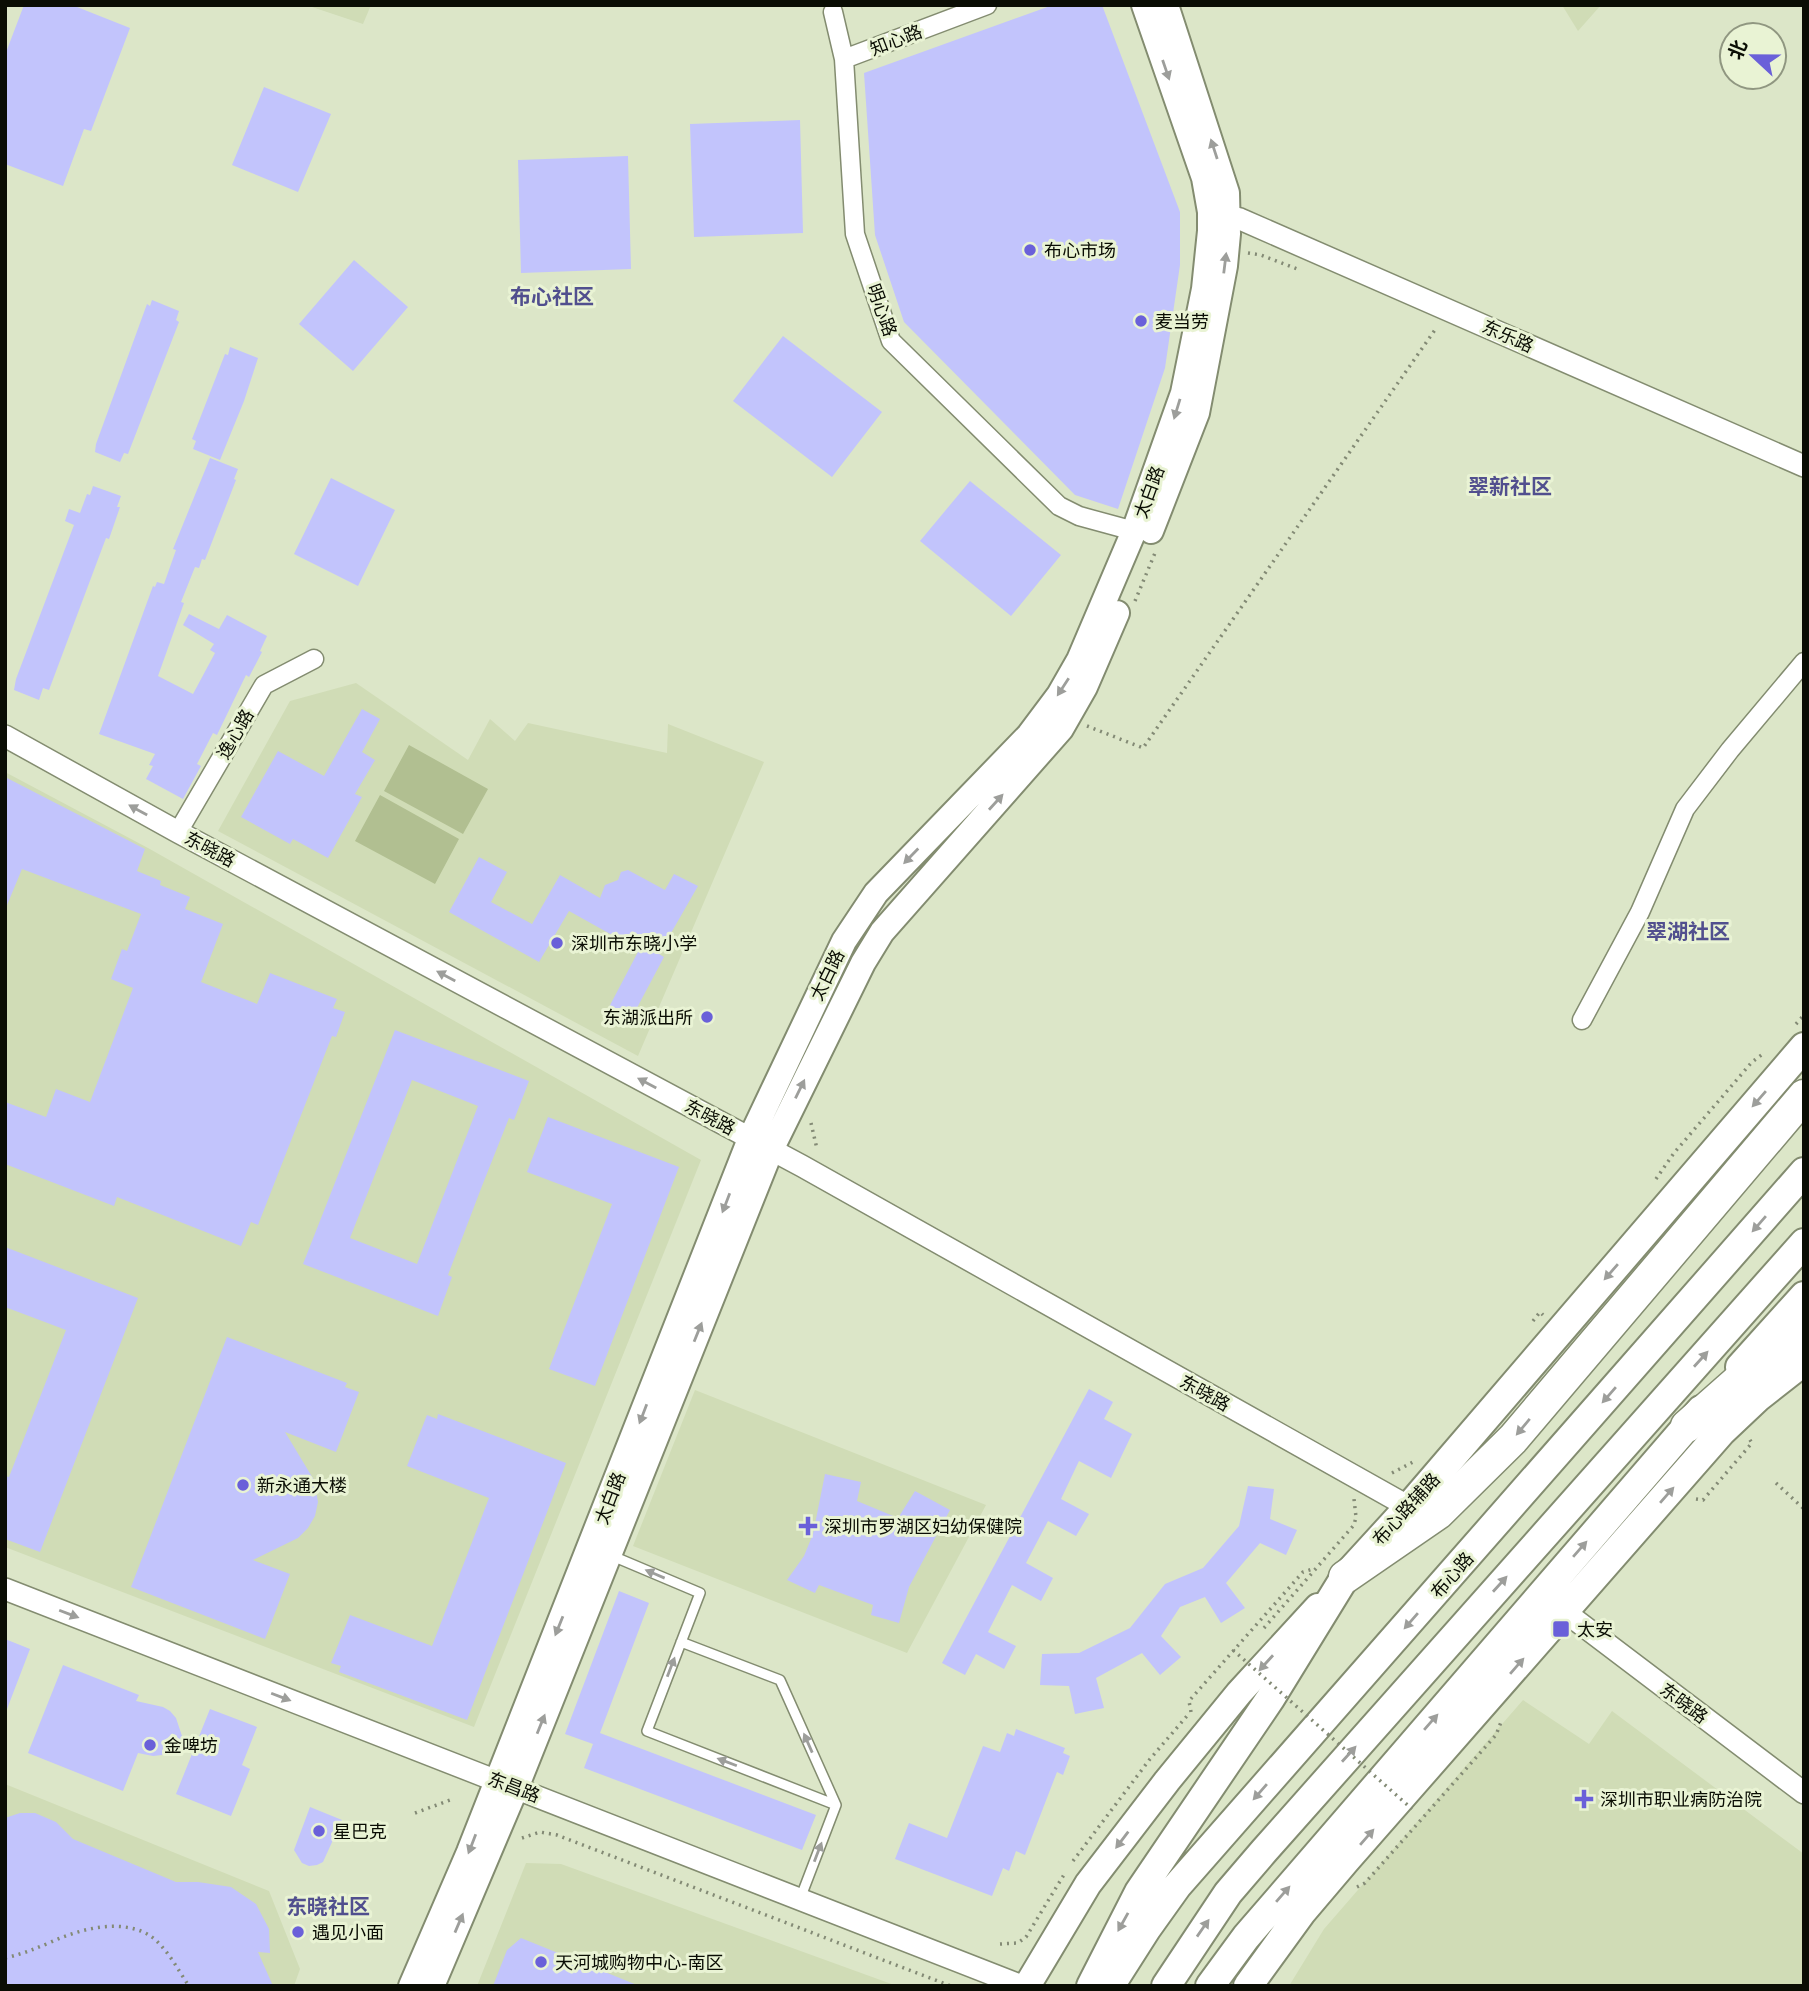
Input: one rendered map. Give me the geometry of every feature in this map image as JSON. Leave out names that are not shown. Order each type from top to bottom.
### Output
[{"type":"highway","name":"布心路辅路","points":[[1331,1572],[1409,1507],[1804,1047]]},
{"type":"highway","points":[[1091,1986],[1139,1892],[1270,1699],[1331,1572],[1438,1513],[1513,1439],[1804,1096]]},
{"type":"highway","name":"布心路","points":[[1110,1986],[1177,1886],[1804,1172]]},
{"type":"highway","points":[[1166,1986],[1228,1893],[1264,1851],[1804,1243]]},
{"type":"highway","points":[[1210,1986],[1246,1937],[1687,1426],[1804,1296]]},
{"type":"highway","points":[[1687,1426],[1755,1366],[1804,1331]]},
{"type":"highway","points":[[1248,1986],[1301,1913],[1346,1860],[1722,1432],[1757,1398],[1804,1361]]},
{"type":"main road","name":"太白路","points":[[760,1145],[882,932],[1060,729],[1085,688],[1174,477],[1197,413],[1225,266],[1219,214],[1144,5]]},
{"type":"main road","name":"太白路","points":[[432,1986],[506,1784],[838,952],[858,917],[900,867],[1029,735],[1059,695],[1079,660],[1134,531],[1183,393],[1219,214],[1227,193],[1167,5]]},
{"type":"main road","name":"布心路辅路","points":[[1025,1986],[1088,1884],[1331,1572]]},
{"type":"main road","name":"太白路","points":[[411,1986],[469,1852],[506,1784]]},
{"type":"street","name":"知心路","points":[[844,59],[987,5]]},
{"type":"street","name":"明心路","points":[[833,12],[844,59],[855,234],[891,341],[1059,506],[1079,516],[1134,531]]},
{"type":"street","name":"东乐路","points":[[1219,214],[1804,466]]},
{"type":"street","name":"逸心路","points":[[178,832],[264,685],[314,659]]},
{"type":"street","points":[[1582,1020],[1640,912],[1685,809],[1730,750],[1804,662]]},
{"type":"street","name":"东晓路","points":[[5,736],[760,1145],[1409,1507]]},
{"type":"street","name":"东昌路","points":[[5,1589],[1025,1986]]},
{"type":"street","name":"东晓路","points":[[1565,1612],[1804,1793]]},
{"type":"lane","points":[[600,1550],[700,1592],[646,1731],[836,1805]]},
{"type":"lane","points":[[681,1642],[780,1680],[836,1805],[800,1899]]},
{"type":"path","points":[[1241,255],[1252,252],[1311,275]]},
{"type":"path","points":[[1086,718],[1082,724],[1143,748],[1438,326]]},
{"type":"path","points":[[1135,602],[1155,552]]},
{"type":"path","points":[[811,1122],[813,1138]]},
{"type":"path","points":[[1776,1483],[1804,1509]]},
{"type":"path","points":[[1191,1712],[1189,1701],[1303,1572],[1331,1572]]},
{"type":"path","points":[[1233,1650],[1412,1809]]},
{"type":"path","points":[[415,1814],[453,1799]]},
{"type":"path","points":[[522,1838],[540,1832],[557,1835],[951,1986]]},
{"type":"path","points":[[5,1958],[28,1953],[52,1941],[88,1930],[126,1925],[151,1936],[174,1962],[189,1986]]},
{"type":"shaded area","points":[[306,5],[371,5],[363,24]]},
{"type":"shaded area","points":[[1562,5],[1601,5],[1578,31]]},
{"type":"shaded area","name":"深圳市东晓小学","points":[[356,683],[468,760],[490,719],[515,741],[528,723],[667,753],[668,724],[764,762],[638,1056],[218,831],[290,701]]},
{"type":"shaded area","points":[[409,745],[488,789],[463,834],[384,791]]},
{"type":"shaded area","points":[[5,772],[148,848],[701,1160],[474,1727],[5,1547]]},
{"type":"shaded area","points":[[380,795],[459,839],[435,884],[355,841]]},
{"type":"shaded area","name":"深圳市罗湖区妇幼保健院","points":[[695,1390],[986,1505],[907,1653],[633,1546]]},
{"type":"shaded area","name":"深圳市职业病防治院","points":[[1523,1700],[1589,1744],[1612,1711],[1804,1854],[1804,1986],[1289,1986],[1324,1929]]},
{"type":"shaded area","points":[[5,1784],[269,1891],[300,1969],[294,1986],[5,1986]]},
{"type":"shaded area","points":[[526,1863],[561,1864],[897,1986],[477,1986]]},
{"type":"building","points":[[24,5],[72,5],[130,28],[91,131],[84,129],[63,186],[5,164],[5,55]]},
{"type":"building","name":"布心市场","points":[[1053,5],[1102,5],[1180,212],[1180,265],[1165,368],[1118,509],[1075,495],[904,322],[875,235],[864,73]]},
{"type":"building","points":[[264,87],[331,114],[298,192],[232,165]]},
{"type":"building","points":[[800,120],[803,233],[694,237],[690,124]]},
{"type":"building","points":[[628,156],[631,269],[521,273],[518,160]]},
{"type":"building","points":[[354,260],[408,307],[353,371],[299,324]]},
{"type":"building","points":[[152,300],[179,311],[176,320],[179,322],[128,454],[124,453],[120,462],[95,452],[96,444],[147,304],[150,306]]},
{"type":"building","points":[[783,336],[882,412],[832,477],[733,401]]},
{"type":"building","points":[[230,347],[258,358],[220,460],[193,449],[196,441],[192,439]]},
{"type":"building","points":[[210,458],[238,469],[234,479],[236,480],[205,560],[202,559],[199,568],[195,567],[181,602],[184,603],[158,676],[193,694],[215,653],[210,650],[214,644],[183,625],[189,614],[219,629],[227,615],[267,636],[249,677],[246,675],[217,735],[213,733],[197,764],[201,766],[183,799],[146,779],[153,766],[149,765],[155,754],[99,734],[153,586],[155,587],[157,582],[164,584],[176,550],[173,549]]},
{"type":"building","points":[[331,478],[395,510],[358,586],[294,554]]},
{"type":"building","points":[[970,481],[1061,555],[1011,616],[920,541]]},
{"type":"building","points":[[93,486],[121,496],[117,507],[120,507],[49,690],[43,688],[39,700],[14,690],[16,679],[74,525],[65,521],[69,509],[80,513]]},
{"type":"building","points":[[362,709],[380,719],[362,752],[375,760],[355,794],[362,797],[328,858],[293,839],[290,844],[241,817],[278,751],[324,776]]},
{"type":"building","points":[[5,777],[145,849],[137,871],[161,881],[160,885],[190,897],[185,909],[223,924],[201,982],[257,1004],[270,973],[337,999],[333,1008],[345,1012],[336,1037],[332,1036],[258,1225],[251,1222],[241,1246],[117,1197],[114,1206],[5,1164],[5,1102],[46,1117],[56,1089],[90,1102],[133,988],[111,979],[122,949],[127,951],[141,914],[22,869],[5,910]]},
{"type":"building","points":[[479,857],[507,872],[491,902],[532,924],[560,875],[600,898],[605,885],[618,880],[621,872],[628,870],[665,890],[674,874],[698,886],[659,954],[664,957],[630,1021],[608,1009],[639,950],[569,911],[539,962],[449,912]]},
{"type":"building","points":[[395,1030],[529,1081],[514,1120],[509,1118],[482,1186],[448,1275],[452,1277],[438,1316],[303,1264]],"holes":[[[412,1080],[478,1106],[417,1264],[350,1238]]]},
{"type":"building","points":[[548,1117],[679,1167],[595,1386],[549,1369],[612,1204],[527,1172]]},
{"type":"building","points":[[5,1247],[138,1298],[40,1552],[5,1539],[5,1476],[9,1477],[66,1330],[5,1307]]},
{"type":"building","name":"新永通大楼","points":[[227,1337],[347,1383],[345,1387],[359,1392],[336,1452],[285,1432],[314,1480],[318,1502],[315,1516],[298,1538],[253,1560],[290,1574],[265,1639],[131,1587]]},
{"type":"building","points":[[1089,1389],[1113,1402],[1104,1419],[1132,1434],[1111,1478],[1079,1461],[1061,1499],[1089,1514],[1076,1536],[1048,1521],[1026,1563],[1053,1578],[1041,1601],[1012,1585],[988,1632],[1016,1646],[1004,1669],[976,1654],[965,1675],[942,1663]]},
{"type":"building","points":[[438,1414],[566,1463],[467,1720],[339,1672],[341,1666],[331,1663],[350,1615],[432,1646],[489,1498],[407,1466],[427,1415],[437,1419]]},
{"type":"building","points":[[825,1474],[861,1482],[857,1501],[898,1518],[915,1491],[950,1510],[909,1587],[899,1623],[871,1615],[873,1605],[819,1585],[815,1593],[787,1580],[804,1556],[813,1534]]},
{"type":"building","points":[[1248,1486],[1274,1489],[1270,1519],[1297,1530],[1286,1555],[1260,1543],[1226,1583],[1245,1608],[1221,1623],[1205,1597],[1180,1607],[1161,1636],[1181,1657],[1160,1675],[1142,1653],[1096,1678],[1104,1708],[1075,1714],[1069,1686],[1040,1685],[1042,1654],[1079,1653],[1130,1628],[1165,1584],[1203,1568],[1239,1526]]},
{"type":"building","points":[[619,1591],[649,1603],[600,1733],[816,1815],[802,1850],[584,1768],[593,1744],[565,1734]]},
{"type":"building","points":[[5,1639],[30,1649],[7,1709],[5,1709]]},
{"type":"building","points":[[63,1665],[139,1695],[136,1701],[170,1711],[176,1718],[184,1742],[162,1755],[138,1753],[123,1791],[28,1753]]},
{"type":"building","points":[[210,1709],[257,1727],[242,1765],[250,1769],[231,1816],[176,1794]]},
{"type":"building","points":[[1016,1729],[1065,1748],[1063,1753],[1070,1756],[1063,1775],[1057,1772],[1025,1855],[1016,1851],[1009,1871],[1003,1868],[992,1896],[895,1859],[909,1823],[947,1838],[983,1746],[1000,1752],[1007,1733],[1014,1736]]},
{"type":"building","name":"星巴克","points":[[310,1807],[342,1820],[323,1862],[309,1866],[302,1863],[294,1850]]},
{"type":"building","points":[[20,1813],[35,1813],[56,1822],[73,1839],[176,1882],[231,1887],[256,1904],[269,1929],[270,1953],[258,1952],[273,1986],[5,1986],[5,1818]]},
{"type":"building","name":"天河城购物中心-南区","points":[[521,1938],[637,1986],[493,1986],[507,1950]]},
{"type":"place","name":"布心市场","points":[[1030,250]]},
{"type":"place","name":"麦当劳","points":[[1141,321]]},
{"type":"place","name":"深圳市东晓小学","points":[[557,943]]},
{"type":"place","name":"东湖派出所","points":[[707,1017]]},
{"type":"place","name":"新永通大楼","points":[[243,1485]]},
{"type":"place","name":"深圳市罗湖区妇幼保健院","points":[[808,1526]]},
{"type":"place","name":"太安","points":[[1561,1629]]},
{"type":"place","name":"金啤坊","points":[[150,1745]]},
{"type":"place","name":"深圳市职业病防治院","points":[[1584,1799]]},
{"type":"place","name":"星巴克","points":[[319,1831]]},
{"type":"place","name":"遇见小面","points":[[298,1932]]},
{"type":"place","name":"天河城购物中心-南区","points":[[541,1962]]},
{"type":"district","name":"布心社区","points":[[552,297]]},
{"type":"district","name":"翠新社区","points":[[1510,487]]},
{"type":"district","name":"翠湖社区","points":[[1688,932]]},
{"type":"district","name":"东晓社区","points":[[328,1907]]}]
